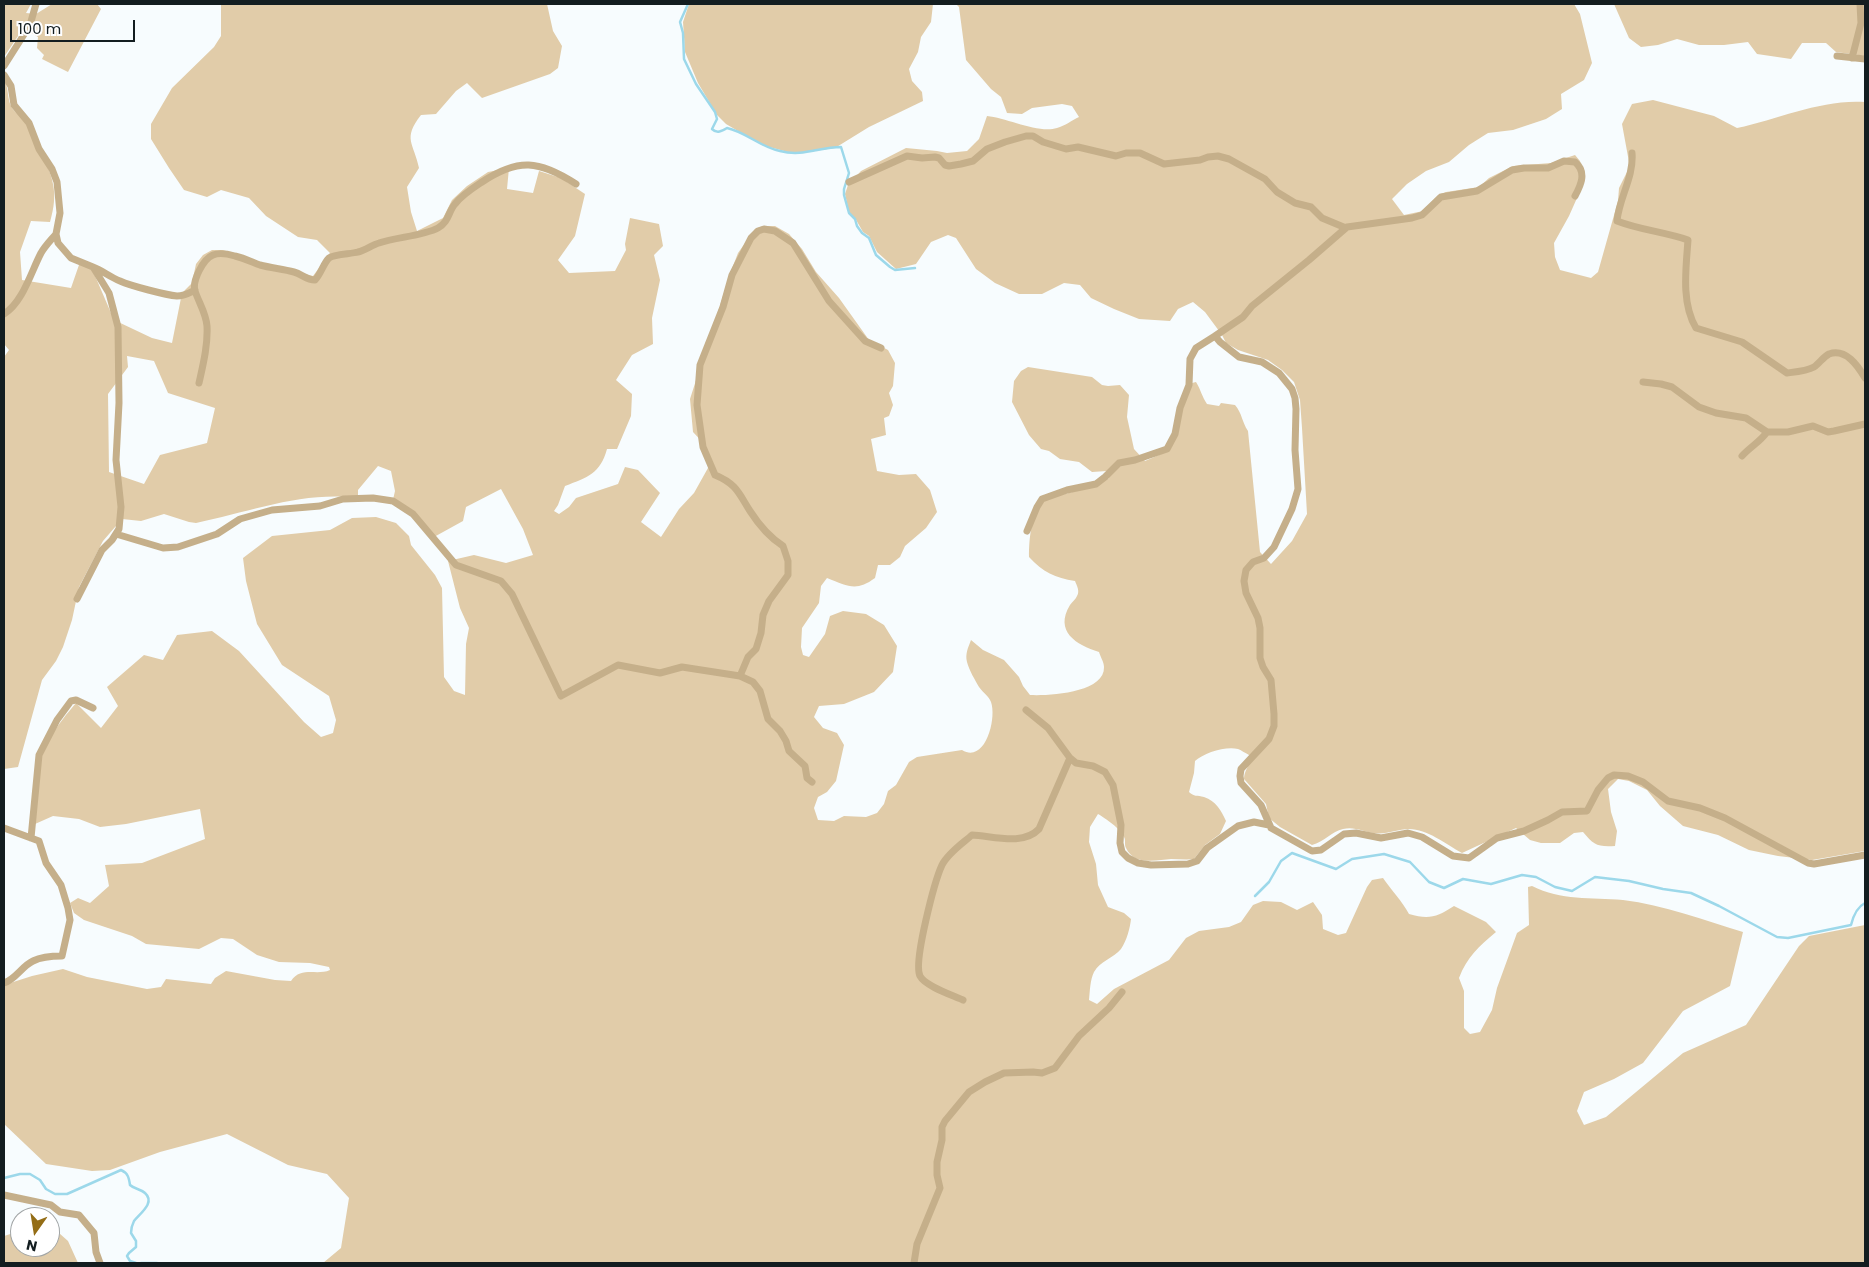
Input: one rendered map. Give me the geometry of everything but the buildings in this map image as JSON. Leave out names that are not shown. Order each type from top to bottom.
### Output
[{"type":"street","points":[[4,66],[30,25],[36,4]]},
{"type":"street","points":[[1852,58],[1861,23],[1860,4]]},
{"type":"street","points":[[1837,56],[1865,59]]},
{"type":"street","points":[[4,75],[11,86],[14,105],[29,123],[39,148],[52,169],[57,182],[60,213],[56,234],[58,243],[67,254],[76,261],[90,264],[122,282],[177,296],[187,295],[195,290]]},
{"type":"street","points":[[849,182],[907,156],[922,158],[935,156],[940,158],[945,165],[955,165],[973,161],[987,150],[1005,142],[1033,136],[1043,142],[1066,149],[1078,147],[1116,156],[1126,152],[1140,153],[1164,164],[1218,156],[1229,159],[1265,179],[1277,192],[1295,203],[1311,207],[1322,218],[1346,228]]},
{"type":"street","points":[[1632,153],[1633,163],[1623,192],[1617,221],[1672,234],[1688,240],[1687,301],[1696,328],[1742,342],[1787,373],[1810,369],[1827,355],[1841,354],[1855,362],[1865,378]]},
{"type":"street","points":[[1027,531],[1042,499],[1067,490],[1096,484],[1119,463],[1135,460],[1167,449],[1175,434],[1180,408],[1188,385],[1190,359],[1196,348],[1243,317],[1252,306],[1346,228],[1354,225],[1400,221],[1422,215],[1441,197],[1477,191],[1518,168],[1543,168],[1564,160],[1575,162],[1581,168],[1582,180],[1575,196]]},
{"type":"street","points":[[199,383],[207,326],[203,305],[195,290],[196,278],[205,262],[212,255],[236,256],[264,266],[296,272],[304,278],[315,280],[328,259],[334,255],[361,252],[378,243],[438,228],[447,221],[454,204],[472,189],[502,169],[523,164],[540,167],[559,173],[576,184]]},
{"type":"street","points":[[740,676],[748,657],[756,649],[761,633],[763,615],[769,601],[788,575],[788,561],[783,546],[771,538],[750,511],[739,491],[727,480],[715,475],[703,447],[697,405],[700,365],[723,307],[732,275],[751,238],[758,230],[775,231],[793,243],[829,301],[865,342],[882,348]]},
{"type":"street","points":[[4,314],[11,309],[23,290],[42,250],[56,234]]},
{"type":"street","points":[[77,599],[102,550],[119,529],[121,507],[116,460],[119,402],[118,327],[109,293],[93,267]]},
{"type":"street","points":[[1215,336],[1239,358],[1262,362],[1279,372],[1288,382],[1295,398],[1295,450],[1298,489],[1292,509],[1274,547],[1264,558],[1253,562],[1246,570],[1244,582],[1246,593],[1258,618],[1260,658],[1271,680],[1274,726],[1269,739],[1241,769],[1240,776],[1243,786],[1261,805],[1269,825],[1276,832],[1312,851],[1321,850],[1344,834],[1356,833],[1381,838],[1408,833],[1422,837],[1454,856],[1469,858],[1497,838],[1524,831],[1562,812],[1587,811],[1598,790],[1608,778],[1621,775],[1643,782],[1668,801],[1700,808],[1726,818],[1808,863],[1814,864],[1865,855]]},
{"type":"street","points":[[1643,382],[1672,387],[1699,407],[1716,413],[1746,418],[1767,432],[1788,432],[1808,426],[1828,432],[1865,424]]},
{"type":"street","points":[[1742,456],[1752,444],[1762,439],[1767,432]]},
{"type":"street","points":[[116,534],[163,548],[178,547],[216,534],[240,519],[272,510],[320,506],[343,499],[373,498],[393,501],[413,514],[456,565],[501,581],[512,594],[561,696],[618,665],[660,673],[682,668],[740,676],[753,682],[760,691],[768,718],[786,741],[789,751],[805,766],[807,778],[812,782]]},
{"type":"street","points":[[31,838],[39,755],[57,720],[71,701],[76,700],[93,708]]},
{"type":"street","points":[[1026,710],[1048,728],[1070,758],[1076,763],[1093,766],[1105,772],[1113,786],[1118,809],[1122,852],[1128,858],[1138,863],[1159,865],[1188,864],[1197,861],[1207,848],[1238,826],[1254,822],[1269,825]]},
{"type":"street","points":[[963,1000],[927,984],[918,973],[919,950],[932,895],[943,862],[972,835],[1016,838],[1028,837],[1034,834],[1039,829],[1070,758]]},
{"type":"street","points":[[4,828],[39,840],[46,863],[61,885],[70,920],[62,956],[52,956],[32,961],[12,980],[4,983]]},
{"type":"street","points":[[914,1263],[917,1244],[940,1188],[937,1162],[942,1140],[942,1127],[945,1120],[969,1092],[1004,1073],[1042,1073],[1055,1068],[1079,1036],[1109,1008],[1122,992]]},
{"type":"street","points":[[4,1195],[51,1204],[60,1212],[79,1215],[94,1233],[96,1252],[100,1263]]},
{"type":"shaded area","points":[[4,4],[31,4],[26,13],[36,14],[52,4],[97,4],[101,9],[68,72],[42,59],[44,55],[37,48],[38,37],[33,34],[20,33],[4,57]]},
{"type":"shaded area","points":[[221,4],[547,4],[553,31],[562,46],[558,68],[550,74],[482,98],[467,83],[456,91],[436,114],[421,115],[415,123],[411,136],[419,168],[407,187],[411,212],[417,231],[443,218],[452,200],[467,186],[488,172],[509,168],[507,189],[533,193],[539,171],[561,178],[585,194],[575,236],[558,260],[569,273],[615,271],[626,250],[625,244],[630,218],[659,224],[663,246],[654,255],[660,280],[652,318],[653,344],[632,355],[616,380],[632,394],[631,416],[617,449],[607,449],[601,464],[592,474],[565,486],[554,511],[559,514],[569,507],[576,498],[618,484],[625,467],[638,470],[660,493],[641,522],[661,537],[679,509],[694,493],[708,468],[706,446],[693,432],[690,399],[731,271],[738,253],[755,229],[763,226],[775,226],[789,234],[869,340],[888,350],[895,363],[893,386],[889,393],[893,405],[889,416],[884,418],[886,435],[871,439],[877,471],[899,475],[916,474],[930,490],[937,512],[926,528],[905,546],[900,557],[890,565],[878,565],[875,578],[862,585],[852,586],[827,578],[821,586],[819,603],[802,628],[801,647],[803,655],[809,657],[825,634],[830,616],[843,611],[866,614],[884,625],[897,646],[893,672],[874,692],[844,704],[819,706],[814,717],[823,728],[837,733],[844,745],[836,781],[827,792],[818,797],[814,808],[818,820],[834,821],[844,816],[866,817],[877,813],[884,804],[888,791],[896,785],[909,762],[917,757],[962,750],[970,753],[977,751],[983,745],[991,728],[992,710],[990,700],[979,687],[966,659],[971,640],[983,650],[1004,660],[1019,677],[1030,695],[1049,695],[1086,688],[1102,676],[1104,665],[1099,652],[1075,641],[1066,629],[1066,614],[1078,592],[1075,581],[1055,576],[1039,567],[1029,557],[1029,550],[1034,518],[1041,504],[1046,499],[1095,486],[1109,478],[1107,471],[1092,472],[1079,462],[1060,459],[1049,451],[1041,449],[1029,435],[1012,402],[1014,381],[1021,371],[1028,367],[1092,377],[1102,385],[1120,385],[1129,395],[1127,417],[1134,449],[1145,461],[1168,451],[1192,383],[1196,382],[1207,404],[1219,406],[1221,403],[1235,405],[1248,431],[1260,552],[1271,564],[1292,541],[1307,514],[1300,400],[1294,382],[1268,360],[1238,350],[1226,343],[1205,312],[1193,302],[1178,309],[1170,321],[1139,319],[1114,309],[1091,298],[1080,285],[1064,283],[1042,294],[1019,294],[995,283],[976,269],[956,238],[948,235],[931,242],[916,264],[896,269],[877,252],[869,236],[863,232],[849,212],[845,194],[848,185],[861,171],[906,148],[947,153],[967,151],[979,139],[987,116],[1041,129],[1060,127],[1079,117],[1072,106],[1062,104],[1032,108],[1022,114],[1007,113],[1001,97],[991,89],[966,60],[959,7],[956,4],[1574,4],[1580,14],[1592,63],[1584,80],[1561,94],[1562,109],[1546,119],[1513,130],[1488,133],[1469,145],[1449,162],[1426,171],[1407,184],[1392,199],[1404,215],[1423,211],[1438,195],[1479,187],[1489,178],[1513,166],[1551,163],[1575,155],[1580,161],[1585,180],[1569,216],[1554,243],[1555,257],[1560,270],[1591,278],[1598,272],[1618,201],[1619,188],[1628,170],[1629,162],[1622,124],[1632,104],[1653,100],[1714,116],[1737,128],[1801,110],[1849,102],[1865,102],[1865,851],[1812,860],[1749,850],[1718,835],[1683,826],[1660,806],[1647,790],[1629,781],[1618,779],[1608,789],[1611,812],[1617,831],[1615,846],[1596,844],[1583,832],[1574,833],[1560,843],[1541,843],[1530,840],[1516,828],[1462,853],[1423,831],[1409,829],[1378,833],[1347,828],[1339,830],[1312,845],[1280,827],[1269,818],[1266,804],[1244,779],[1249,763],[1249,755],[1238,749],[1221,749],[1195,761],[1189,792],[1215,803],[1226,821],[1220,834],[1205,845],[1194,859],[1140,860],[1130,854],[1125,847],[1125,838],[1120,831],[1098,814],[1090,827],[1089,842],[1096,864],[1098,885],[1108,907],[1124,913],[1131,919],[1128,934],[1121,949],[1094,972],[1089,1000],[1097,1004],[1114,989],[1169,960],[1186,938],[1199,931],[1229,927],[1241,922],[1253,905],[1263,901],[1281,902],[1297,910],[1313,902],[1322,915],[1323,929],[1338,935],[1346,933],[1367,887],[1372,880],[1383,878],[1409,914],[1428,917],[1443,913],[1454,906],[1486,922],[1496,932],[1474,952],[1459,978],[1464,991],[1464,1028],[1470,1034],[1480,1032],[1492,1010],[1497,988],[1517,933],[1529,925],[1528,887],[1532,886],[1554,894],[1576,898],[1623,900],[1654,905],[1743,932],[1730,986],[1683,1011],[1643,1063],[1614,1079],[1584,1092],[1577,1111],[1584,1125],[1606,1117],[1683,1053],[1746,1025],[1799,946],[1809,936],[1865,925],[1865,1263],[323,1263],[341,1248],[349,1198],[327,1174],[288,1165],[227,1134],[160,1152],[110,1170],[92,1171],[46,1164],[4,1124],[4,985],[63,969],[87,977],[147,989],[161,987],[166,979],[211,984],[215,978],[226,971],[291,981],[299,974],[330,970],[329,967],[310,963],[279,962],[257,955],[233,939],[221,938],[199,949],[146,944],[132,936],[84,920],[74,913],[70,903],[78,898],[90,903],[109,886],[105,865],[142,863],[205,839],[200,809],[126,824],[100,827],[79,819],[53,816],[35,824],[36,780],[39,763],[47,744],[69,711],[76,703],[101,728],[118,706],[107,687],[144,655],[163,660],[177,635],[212,631],[239,651],[304,722],[321,737],[333,733],[336,720],[329,696],[282,665],[257,624],[246,581],[243,558],[272,536],[330,530],[352,518],[376,517],[396,523],[409,536],[411,545],[435,575],[442,588],[444,677],[454,691],[465,695],[466,644],[469,628],[460,608],[448,561],[474,555],[506,563],[533,555],[523,529],[501,489],[466,507],[463,521],[434,537],[408,510],[392,504],[395,491],[391,471],[378,466],[358,490],[358,498],[317,497],[296,500],[196,523],[164,514],[141,521],[122,519],[103,541],[79,587],[72,620],[63,647],[56,661],[42,680],[18,767],[4,769],[4,357],[9,350],[4,344],[4,79],[10,105],[24,120],[33,135],[51,176],[54,193],[50,222],[31,221],[20,252],[22,280],[71,288],[80,262],[89,265],[114,320],[152,338],[172,343],[182,293],[192,283],[196,264],[203,255],[212,250],[223,250],[239,255],[249,261],[313,276],[330,253],[317,240],[298,237],[266,216],[249,198],[221,190],[207,197],[184,190],[151,139],[151,124],[172,88],[214,47],[221,36]],"holes":[[[127,356],[154,361],[168,393],[215,408],[207,443],[160,455],[144,484],[109,472],[108,394],[128,367]]]},
{"type":"shaded area","points":[[689,4],[933,4],[931,22],[921,37],[918,52],[909,69],[912,81],[922,92],[923,101],[869,127],[835,148],[807,152],[788,152],[762,145],[726,124],[717,115],[698,83],[685,52],[683,22]]},
{"type":"shaded area","points":[[1614,4],[1865,4],[1865,56],[1836,52],[1826,43],[1802,43],[1791,59],[1757,54],[1748,42],[1724,45],[1699,45],[1677,39],[1658,45],[1641,47],[1629,38]]},
{"type":"shaded area","points":[[10,1234],[10,1257],[60,1257],[60,1234],[68,1241],[78,1263],[4,1263],[4,1236]]},
{"type":"waterway","points":[[688,4],[680,22],[683,33],[684,59],[696,84],[715,112],[717,119],[712,129],[718,132],[727,128],[734,130],[773,149],[788,153],[841,147],[849,173],[844,189],[849,213],[855,219],[862,233],[869,238],[876,255],[890,267],[895,270],[915,268]]},
{"type":"waterway","points":[[1255,896],[1269,882],[1281,861],[1292,853],[1336,869],[1352,859],[1384,854],[1410,862],[1429,882],[1444,888],[1463,879],[1491,884],[1522,875],[1536,877],[1555,887],[1572,891],[1595,877],[1629,881],[1691,893],[1777,937],[1788,938],[1851,925],[1854,916],[1865,903]]},
{"type":"waterway","points":[[4,1178],[20,1174],[30,1174],[40,1180],[46,1189],[55,1194],[67,1194],[121,1170],[123,1171],[128,1176],[130,1185],[145,1193],[149,1201],[131,1228],[131,1233],[136,1241],[136,1247],[127,1256],[130,1261],[136,1263]]},
{"type":"waterway","points":[[141,1263],[157,1263]]}]
